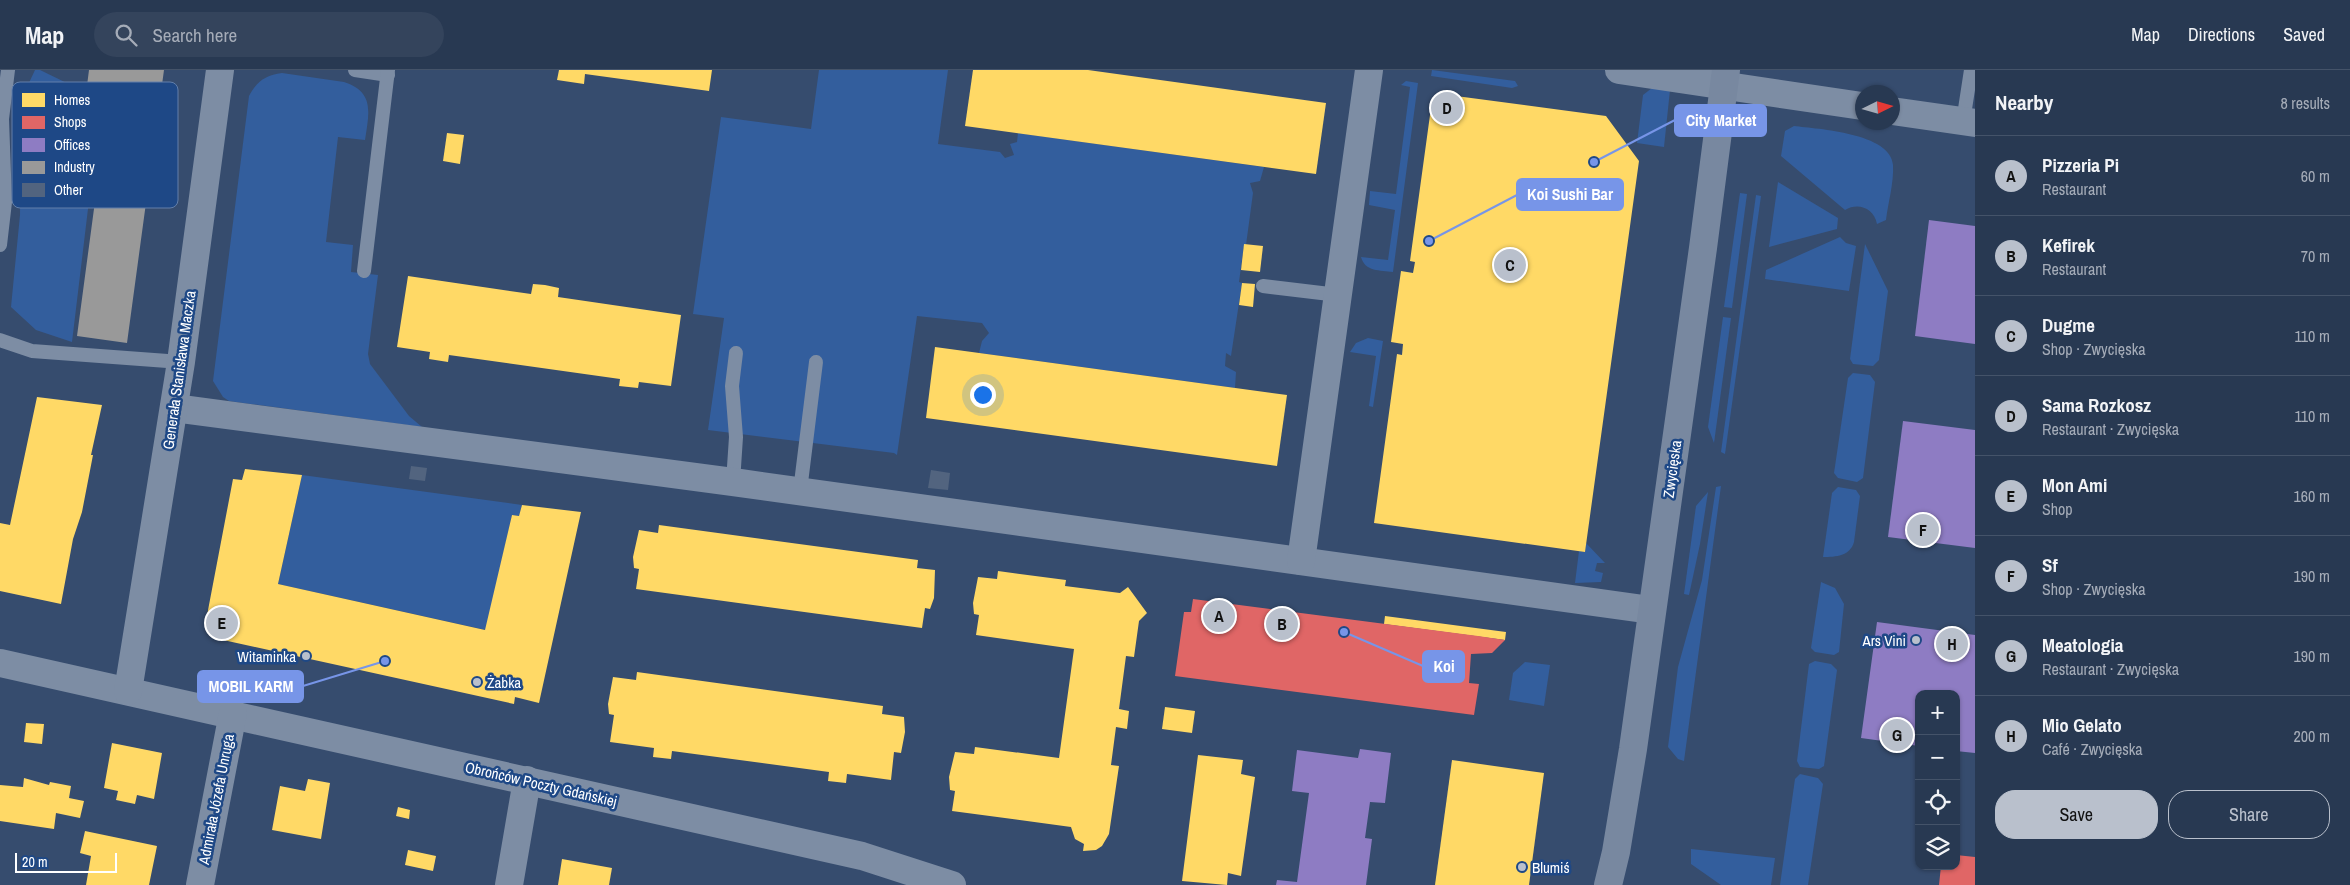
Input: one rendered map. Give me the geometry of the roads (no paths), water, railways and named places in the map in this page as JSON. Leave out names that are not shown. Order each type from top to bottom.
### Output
[{"type":"street","name":"Generała Stanisława Maczka","points":[[130,680],[181,362],[220,70]]},
{"type":"street","points":[[1301,561],[1369,70]]},
{"type":"street","points":[[1619,70],[1725,77],[1855,105]]},
{"type":"street","name":"Zwycięska","points":[[1612,879],[1702,257],[1725,77]]},
{"type":"street","points":[[1900,112],[1969,123]]},
{"type":"street","points":[[174,408],[800,491],[1651,610]]},
{"type":"street","name":"Obrońców Poczty Gdańskiej","points":[[0,663],[130,680],[233,713],[862,856],[952,885]]},
{"type":"street","name":"Admirała Józefa Unruga","points":[[200,885],[233,713]]},
{"type":"street","points":[[509,885],[527,780]]},
{"type":"lane","points":[[0,245],[5,202],[2,119],[8,70]]},
{"type":"lane","points":[[355,70],[388,72],[364,271]]},
{"type":"lane","points":[[1969,123],[1971,70]]},
{"type":"lane","points":[[1263,286],[1338,295]]},
{"type":"lane","points":[[0,340],[32,350],[181,362]]},
{"type":"lane","points":[[733,482],[736,438],[732,386],[736,353]]},
{"type":"lane","points":[[800,491],[816,362]]},
{"type":"place","name":"Sama Rozkosz","points":[[1447,108]]},
{"type":"place","name":"City Market","points":[[1594,162]]},
{"type":"place","name":"Koi Sushi Bar","points":[[1429,241]]},
{"type":"place","name":"Dugme","points":[[1510,265]]},
{"type":"place","name":"Sf","points":[[1923,530]]},
{"type":"place","name":"Pizzeria Pi","points":[[1219,616]]},
{"type":"place","name":"Mon Ami","points":[[222,623]]},
{"type":"place","name":"Kefirek","points":[[1282,624]]},
{"type":"place","name":"Koi","points":[[1344,632]]},
{"type":"place","name":"Ars Vini","points":[[1916,640]]},
{"type":"place","name":"Mio Gelato","points":[[1952,644]]},
{"type":"place","name":"Witaminka","points":[[306,656]]},
{"type":"place","name":"MOBIL KARM","points":[[385,661]]},
{"type":"place","name":"Żabka","points":[[477,682]]},
{"type":"place","name":"Meatologia","points":[[1897,735]]},
{"type":"place","name":"Blumiś","points":[[1522,867]]}]
